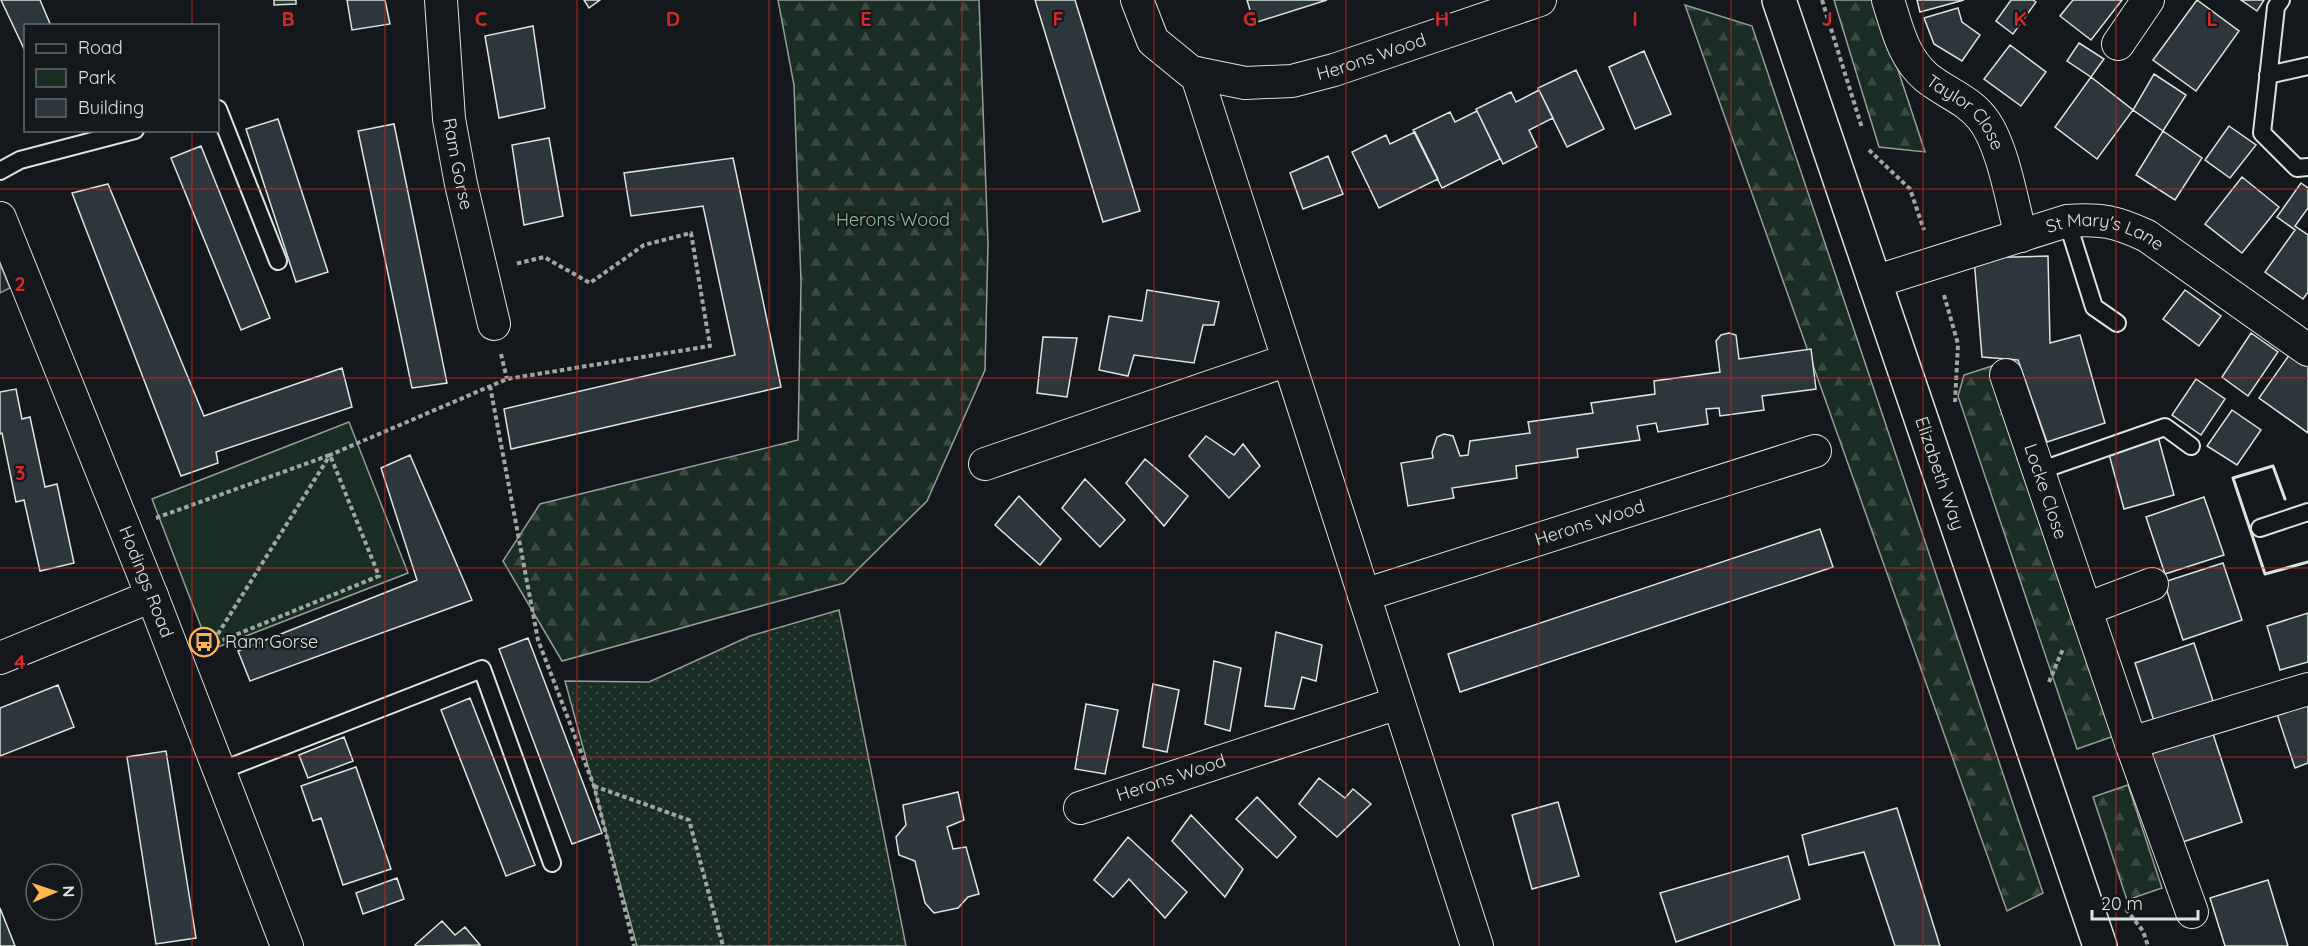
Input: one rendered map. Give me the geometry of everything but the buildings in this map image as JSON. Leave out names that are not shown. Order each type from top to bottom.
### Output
[{"type":"main road","name":"Elizabeth Way","points":[[1779,0],[2100,946]]},
{"type":"street","name":"Ram Gorse","points":[[441,0],[449,119],[461,184],[494,324]]},
{"type":"street","name":"Herons Wood","points":[[1137,0],[1154,41],[1191,72],[1245,83],[1292,81],[1334,70],[1540,0]]},
{"type":"street","name":"Taylor Close","points":[[1888,0],[1907,56],[1926,78],[1970,105],[1984,119],[1998,150],[2021,236]]},
{"type":"street","points":[[2118,44],[2148,0]]},
{"type":"street","points":[[1196,73],[1477,946]]},
{"type":"street","name":"Hodings Road","points":[[0,218],[152,596],[287,946]]},
{"type":"street","name":"St Mary's Lane","points":[[1874,282],[2067,221],[2092,219],[2122,225],[2147,236],[2308,350]]},
{"type":"street","points":[[985,464],[1288,360]]},
{"type":"street","name":"Locke Close","points":[[2006,375],[2131,743],[2192,912]]},
{"type":"street","name":"Herons Wood","points":[[1364,595],[1815,451]]},
{"type":"street","points":[[2086,609],[2152,585]]},
{"type":"street","points":[[0,658],[152,596]]},
{"type":"street","points":[[2131,743],[2308,689]]},
{"type":"street","name":"Herons Wood","points":[[1080,808],[1398,703]]},
{"type":"lane","points":[[2281,0],[2276,7],[2262,133],[2297,168],[2308,167]]},
{"type":"lane","points":[[2268,75],[2308,66]]},
{"type":"lane","points":[[219,112],[278,261]]},
{"type":"lane","points":[[0,171],[20,160],[127,132]]},
{"type":"lane","points":[[2067,221],[2094,307],[2117,323]]},
{"type":"lane","points":[[2039,471],[2165,427],[2191,446]]},
{"type":"lane","points":[[2260,528],[2308,512]]},
{"type":"lane","points":[[220,771],[482,669],[552,863]]},
{"type":"path","points":[[1822,0],[1863,129]]},
{"type":"path","points":[[1866,140],[1869,151],[1910,189],[1935,262],[1958,344],[1954,398],[1958,409]]},
{"type":"path","points":[[125,529],[330,455],[507,379],[710,346],[691,233],[644,244],[590,283],[544,257],[482,271]]},
{"type":"path","points":[[490,386],[538,640],[594,786],[634,946]]},
{"type":"path","points":[[330,455],[378,576],[211,645],[305,495],[330,455]]},
{"type":"path","points":[[2045,670],[2053,692]]},
{"type":"path","points":[[594,786],[689,820],[723,946]]},
{"type":"path","points":[[2126,908],[2143,931],[2148,946]]},
{"type":"green space","name":"Herons Wood","points":[[778,0],[979,0],[988,244],[985,370],[927,501],[844,583],[562,661],[503,561],[540,504],[798,440],[801,282],[794,85]]},
{"type":"green space","points":[[1834,0],[1875,0],[1925,152],[1879,147]]},
{"type":"green space","points":[[1685,5],[1752,26],[2043,893],[2007,911]]},
{"type":"green space","points":[[1995,365],[2117,735],[2077,749],[1958,396],[1964,375]]},
{"type":"green space","points":[[349,422],[408,573],[210,650],[152,499]]},
{"type":"green space","points":[[839,610],[906,946],[637,946],[565,681],[649,682],[750,636]]},
{"type":"green space","points":[[2128,785],[2162,888],[2127,900],[2093,797]]},
{"type":"shaded area","points":[[0,264],[10,288],[0,293]]},
{"type":"wall","points":[[2285,499],[2273,466],[2233,478],[2265,574],[2308,562]]},
{"type":"place","name":"Ram Gorse","points":[[204,642]]}]
